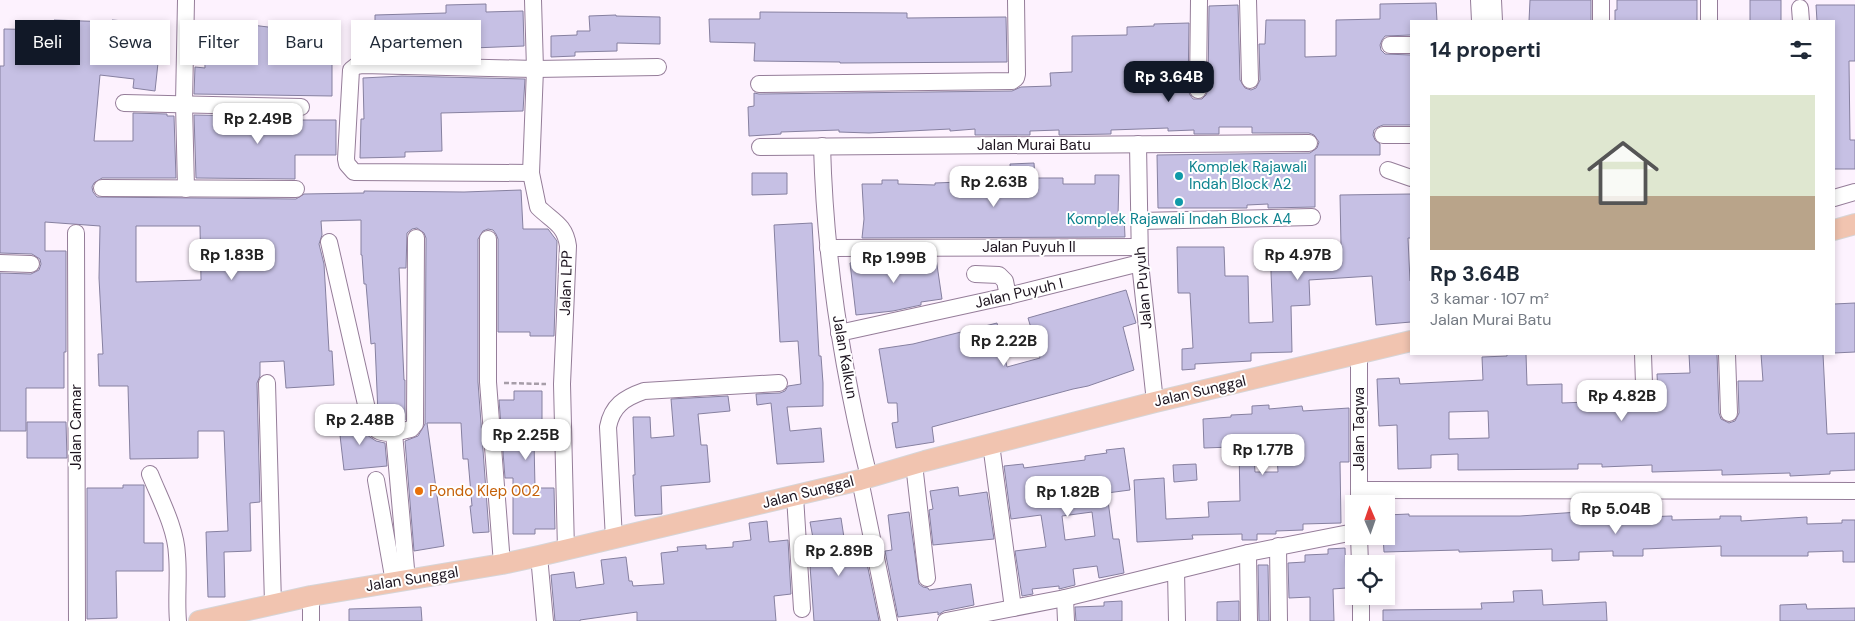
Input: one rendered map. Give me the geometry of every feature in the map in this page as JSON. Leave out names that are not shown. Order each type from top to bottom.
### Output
[{"type":"main road","points":[[1835,230],[1855,224]]},
{"type":"main road","name":"Jalan Sunggal","points":[[199,621],[311,596],[502,564],[614,539],[795,496],[1155,402],[1410,341]]},
{"type":"street","points":[[186,0],[184,103],[186,189]]},
{"type":"street","name":"Jalan LPP","points":[[533,0],[535,69],[531,174],[534,198],[538,207],[561,226],[566,235],[568,246],[562,384],[566,550]]},
{"type":"street","points":[[759,84],[1012,81],[1017,74],[1016,0]]},
{"type":"street","points":[[1198,90],[1199,0]]},
{"type":"street","points":[[1248,0],[1250,80]]},
{"type":"street","points":[[1480,0],[1480,20]]},
{"type":"street","points":[[1493,0],[1494,20]]},
{"type":"street","points":[[1601,0],[1601,20]]},
{"type":"street","points":[[1709,0],[1710,20]]},
{"type":"street","points":[[1390,45],[1410,45]]},
{"type":"street","points":[[531,174],[361,173],[350,169],[346,159],[350,72],[356,66],[535,69],[658,67]]},
{"type":"street","points":[[124,103],[301,107]]},
{"type":"street","points":[[1383,135],[1410,135]]},
{"type":"street","name":"Jalan Murai Batu","points":[[760,147],[1309,143]]},
{"type":"street","name":"Jalan Puyuh","points":[[1138,144],[1140,255],[1155,402]]},
{"type":"street","name":"Jalan Kalkun","points":[[822,146],[828,248],[839,333],[858,432],[864,478],[889,621]]},
{"type":"street","points":[[1388,170],[1410,178]]},
{"type":"street","points":[[102,188],[296,189]]},
{"type":"street","points":[[1835,198],[1855,192]]},
{"type":"street","points":[[1139,221],[1312,217]]},
{"type":"street","name":"Jalan Camar","points":[[76,233],[77,621]]},
{"type":"street","points":[[329,242],[370,422],[374,429],[380,432],[394,433],[412,429],[415,424],[416,238]]},
{"type":"street","points":[[488,239],[488,382],[502,564]]},
{"type":"street","name":"Jalan Puyuh II","points":[[828,248],[1140,255]]},
{"type":"street","name":"Jalan Puyuh I","points":[[839,333],[1008,296],[1140,255]]},
{"type":"street","points":[[0,263],[31,264]]},
{"type":"street","points":[[975,274],[999,274],[1005,281],[1008,296]]},
{"type":"street","name":"Jalan Taqwa","points":[[1359,354],[1359,495]]},
{"type":"street","points":[[1643,355],[1644,384]]},
{"type":"street","points":[[1727,355],[1729,413]]},
{"type":"street","points":[[267,383],[273,604]]},
{"type":"street","points":[[614,539],[608,428],[611,415],[625,399],[644,391],[779,383]]},
{"type":"street","points":[[394,433],[400,581]]},
{"type":"street","points":[[991,444],[1013,608]]},
{"type":"street","points":[[914,464],[928,578]]},
{"type":"street","points":[[150,474],[172,530],[177,554],[176,598],[178,621]]},
{"type":"street","points":[[376,480],[400,581]]},
{"type":"street","points":[[1395,497],[1855,491]]},
{"type":"street","points":[[795,496],[802,609]]},
{"type":"street","points":[[946,621],[995,616],[1013,608],[1065,598],[1278,546],[1345,534]]},
{"type":"street","points":[[1278,546],[1279,621]]},
{"type":"street","points":[[1248,553],[1249,621]]},
{"type":"street","points":[[539,556],[545,621]]},
{"type":"street","points":[[1176,571],[1177,621]]},
{"type":"street","points":[[311,596],[311,621]]},
{"type":"street","points":[[1065,598],[1066,621]]},
{"type":"street","points":[[1360,605],[1361,621]]},
{"type":"path","points":[[488,382],[562,384]]},
{"type":"building","points":[[1530,0],[1591,0],[1591,20],[1529,20]]},
{"type":"building","points":[[1617,0],[1697,0],[1697,20],[1615,20],[1615,10],[1617,10]]},
{"type":"building","points":[[1750,0],[1781,0],[1781,20],[1750,20]]},
{"type":"building","points":[[1436,3],[1437,20],[1410,20],[1410,35],[1385,36],[1380,45],[1381,50],[1385,54],[1410,55],[1410,125],[1383,125],[1374,130],[1375,140],[1380,144],[1380,155],[1315,155],[1315,207],[1268,208],[1268,204],[1247,205],[1247,208],[1158,208],[1157,155],[1310,153],[1317,148],[1319,142],[1314,135],[1309,133],[1252,133],[1252,127],[1219,127],[1219,134],[1194,134],[1194,130],[1168,131],[1168,128],[1111,130],[1111,134],[1059,135],[1059,130],[1030,131],[1030,135],[975,135],[975,129],[950,131],[950,129],[869,133],[839,132],[839,130],[781,132],[781,134],[749,136],[748,107],[754,106],[754,93],[1012,91],[1021,87],[1051,86],[1050,73],[1072,72],[1072,36],[1127,35],[1127,27],[1154,26],[1154,24],[1189,23],[1188,90],[1193,99],[1202,99],[1208,90],[1209,6],[1238,5],[1240,80],[1245,88],[1251,90],[1256,88],[1260,80],[1259,44],[1265,44],[1266,20],[1305,20],[1305,57],[1336,56],[1336,20],[1380,19],[1380,4]]},
{"type":"building","points":[[486,4],[486,12],[523,11],[524,46],[481,48],[481,20],[375,20],[375,15],[446,13],[446,5]]},
{"type":"building","points":[[1816,5],[1855,5],[1855,61],[1849,61],[1850,140],[1855,140],[1855,169],[1835,169],[1835,20],[1817,20]]},
{"type":"building","points":[[760,12],[907,13],[907,18],[1006,17],[1007,62],[840,63],[754,61],[755,43],[710,42],[709,19],[760,19]]},
{"type":"building","points":[[589,16],[660,17],[660,44],[617,43],[617,51],[575,52],[575,56],[551,57],[551,36],[577,35],[577,31],[590,31]]},
{"type":"building","points":[[80,21],[90,21],[90,65],[158,65],[155,91],[133,88],[134,79],[100,75],[94,141],[133,141],[133,113],[174,116],[176,178],[102,178],[94,183],[92,187],[97,197],[296,199],[304,194],[364,193],[364,191],[464,192],[521,190],[523,229],[548,229],[557,241],[554,336],[530,336],[530,332],[498,332],[498,239],[493,230],[483,231],[478,239],[478,382],[489,532],[473,533],[468,459],[463,459],[461,423],[427,423],[444,546],[414,551],[405,441],[418,436],[425,424],[426,238],[424,233],[417,228],[407,233],[406,268],[399,268],[405,380],[405,420],[387,423],[382,421],[378,414],[375,343],[371,344],[366,284],[364,284],[361,255],[361,220],[321,221],[322,235],[319,244],[324,264],[329,351],[332,351],[334,385],[286,388],[284,361],[260,362],[260,376],[257,383],[260,502],[250,503],[251,551],[224,552],[225,597],[208,597],[206,532],[228,531],[224,431],[198,431],[198,458],[130,459],[128,386],[99,386],[98,354],[103,354],[99,278],[100,226],[45,222],[45,251],[66,251],[64,388],[26,388],[26,431],[0,431],[0,273],[31,274],[39,270],[41,264],[40,259],[32,254],[0,253],[0,66],[4,66],[4,29],[15,29],[15,65],[80,65]],"holes":[[[136,226],[200,226],[201,280],[136,282]]]},
{"type":"building","points":[[258,26],[268,27],[268,65],[332,65],[332,96],[194,94],[195,67],[205,68],[205,65],[258,65]]},
{"type":"building","points":[[402,76],[525,79],[523,111],[441,113],[442,151],[405,152],[405,157],[360,158],[361,119],[364,119],[363,78]]},
{"type":"building","points":[[194,115],[295,117],[295,120],[336,120],[336,155],[295,155],[295,179],[196,178]]},
{"type":"building","points":[[1034,163],[1035,178],[1063,178],[1063,184],[1095,184],[1095,175],[1119,175],[1118,216],[1124,216],[1125,237],[862,238],[864,219],[862,184],[882,184],[882,180],[898,180],[898,184],[935,185],[935,183],[1011,180],[1010,164]]},
{"type":"building","points":[[752,173],[787,173],[787,194],[752,195]]},
{"type":"building","points":[[1410,194],[1410,238],[1408,238],[1410,322],[1376,325],[1372,276],[1309,280],[1310,305],[1291,306],[1292,352],[1251,353],[1251,361],[1195,364],[1195,369],[1182,370],[1182,349],[1193,348],[1190,293],[1178,293],[1177,247],[1224,247],[1225,276],[1248,276],[1249,323],[1273,322],[1270,247],[1341,245],[1340,195]]},
{"type":"building","points":[[812,223],[823,406],[787,407],[790,431],[821,428],[824,462],[777,464],[771,403],[757,405],[756,394],[780,393],[785,391],[788,386],[801,384],[798,341],[780,342],[774,225]]},
{"type":"building","points":[[862,258],[936,258],[942,299],[921,302],[921,305],[893,311],[856,315],[850,263],[862,261]]},
{"type":"building","points":[[1126,290],[1136,323],[1123,327],[1134,370],[1088,386],[932,427],[934,442],[896,448],[892,423],[898,422],[897,403],[888,403],[879,349],[913,344],[997,323],[1007,367],[1040,358],[1028,318]]},
{"type":"building","points":[[1855,303],[1855,352],[1835,353],[1835,304]]},
{"type":"building","points":[[1526,355],[1527,385],[1562,384],[1562,403],[1614,401],[1613,395],[1658,394],[1657,374],[1690,373],[1689,355],[1717,355],[1719,413],[1721,419],[1729,423],[1735,421],[1739,413],[1738,381],[1763,381],[1761,355],[1823,355],[1827,434],[1855,433],[1855,470],[1830,471],[1830,474],[1790,476],[1790,473],[1722,475],[1722,470],[1652,472],[1652,465],[1602,467],[1602,464],[1578,464],[1578,469],[1458,470],[1458,454],[1431,455],[1431,468],[1398,469],[1397,425],[1379,426],[1377,379],[1399,378],[1400,384],[1483,380],[1482,357]],"holes":[[[1488,411],[1489,438],[1449,439],[1449,412]]]},
{"type":"building","points":[[514,391],[542,391],[542,420],[550,420],[551,441],[534,441],[535,488],[554,488],[555,529],[535,529],[535,534],[513,534],[513,478],[505,478],[499,400],[514,400]]},
{"type":"building","points":[[728,396],[730,411],[698,414],[701,445],[707,445],[710,482],[661,486],[662,514],[635,516],[633,417],[650,417],[651,438],[674,436],[671,399]]},
{"type":"building","points":[[1269,405],[1269,409],[1302,406],[1303,411],[1349,408],[1349,462],[1340,462],[1341,523],[1303,524],[1303,530],[1276,531],[1276,534],[1257,534],[1257,540],[1242,540],[1242,534],[1192,535],[1193,539],[1137,542],[1134,480],[1164,478],[1166,519],[1209,517],[1208,502],[1240,501],[1239,448],[1204,448],[1203,419],[1252,414],[1252,406]],"holes":[[[1276,440],[1278,472],[1255,472],[1253,441]]]},
{"type":"building","points":[[358,416],[361,427],[367,435],[376,441],[385,443],[387,466],[344,470],[338,418]]},
{"type":"building","points":[[27,422],[66,422],[67,458],[27,458]]},
{"type":"building","points":[[1124,448],[1130,490],[1107,493],[1113,539],[1119,539],[1124,573],[1099,578],[1097,566],[1073,569],[1075,585],[1059,589],[1059,586],[1032,589],[1033,594],[1022,596],[1015,551],[1046,547],[1041,515],[1011,519],[1004,466],[1023,464],[1024,468],[1085,460],[1085,456],[1107,453],[1106,450]],"holes":[[[1092,512],[1095,536],[1065,540],[1062,516]]]},
{"type":"building","points":[[1196,464],[1197,480],[1174,482],[1173,465]]},
{"type":"building","points":[[123,485],[144,485],[144,543],[163,543],[163,571],[116,571],[117,618],[87,619],[87,488],[123,488]]},
{"type":"building","points":[[958,487],[959,496],[987,492],[994,539],[933,545],[929,510],[933,509],[930,491]]},
{"type":"building","points":[[1608,510],[1608,518],[1672,516],[1672,520],[1720,519],[1720,516],[1741,516],[1741,521],[1807,517],[1807,524],[1842,523],[1842,520],[1855,520],[1855,562],[1843,562],[1843,551],[1808,552],[1808,556],[1721,556],[1721,546],[1643,549],[1643,556],[1613,556],[1613,551],[1579,552],[1579,560],[1552,561],[1552,549],[1384,552],[1384,545],[1395,545],[1395,515],[1520,516]]},
{"type":"building","points":[[909,512],[919,584],[929,590],[971,584],[974,605],[944,611],[938,615],[938,612],[898,617],[885,551],[892,550],[888,515]]},
{"type":"building","points":[[841,518],[847,557],[865,554],[879,621],[814,621],[808,538],[813,538],[810,522]]},
{"type":"building","points":[[767,521],[769,542],[788,540],[791,594],[774,596],[776,621],[637,621],[637,612],[580,621],[555,621],[551,575],[574,572],[576,588],[604,584],[601,560],[626,557],[629,581],[632,581],[633,586],[664,584],[661,553],[678,551],[677,547],[706,545],[706,549],[733,547],[733,542],[751,540],[749,523]]},
{"type":"building","points":[[1345,548],[1345,588],[1333,589],[1334,621],[1310,621],[1310,597],[1289,598],[1288,563],[1305,562],[1305,555],[1328,554],[1328,549]]},
{"type":"building","points":[[1258,565],[1268,565],[1269,621],[1259,621]]},
{"type":"building","points":[[1542,590],[1543,605],[1606,602],[1607,621],[1383,621],[1383,610],[1482,609],[1481,603],[1514,602],[1513,591]]},
{"type":"building","points":[[1122,601],[1122,621],[1076,621],[1075,607],[1104,606],[1104,602]]},
{"type":"building","points":[[1239,601],[1239,621],[1217,621],[1217,602]]},
{"type":"building","points":[[1806,604],[1807,609],[1855,608],[1855,621],[1780,621],[1780,605]]},
{"type":"building","points":[[421,607],[422,621],[349,621],[349,609]]},
{"type":"place","name":"Komplek Rajawali Indah Block A2","points":[[1179,176]]},
{"type":"place","name":"Komplek Rajawali Indah Block A4","points":[[1179,202]]},
{"type":"place","name":"Pondo Klep 002","points":[[419,491]]}]
